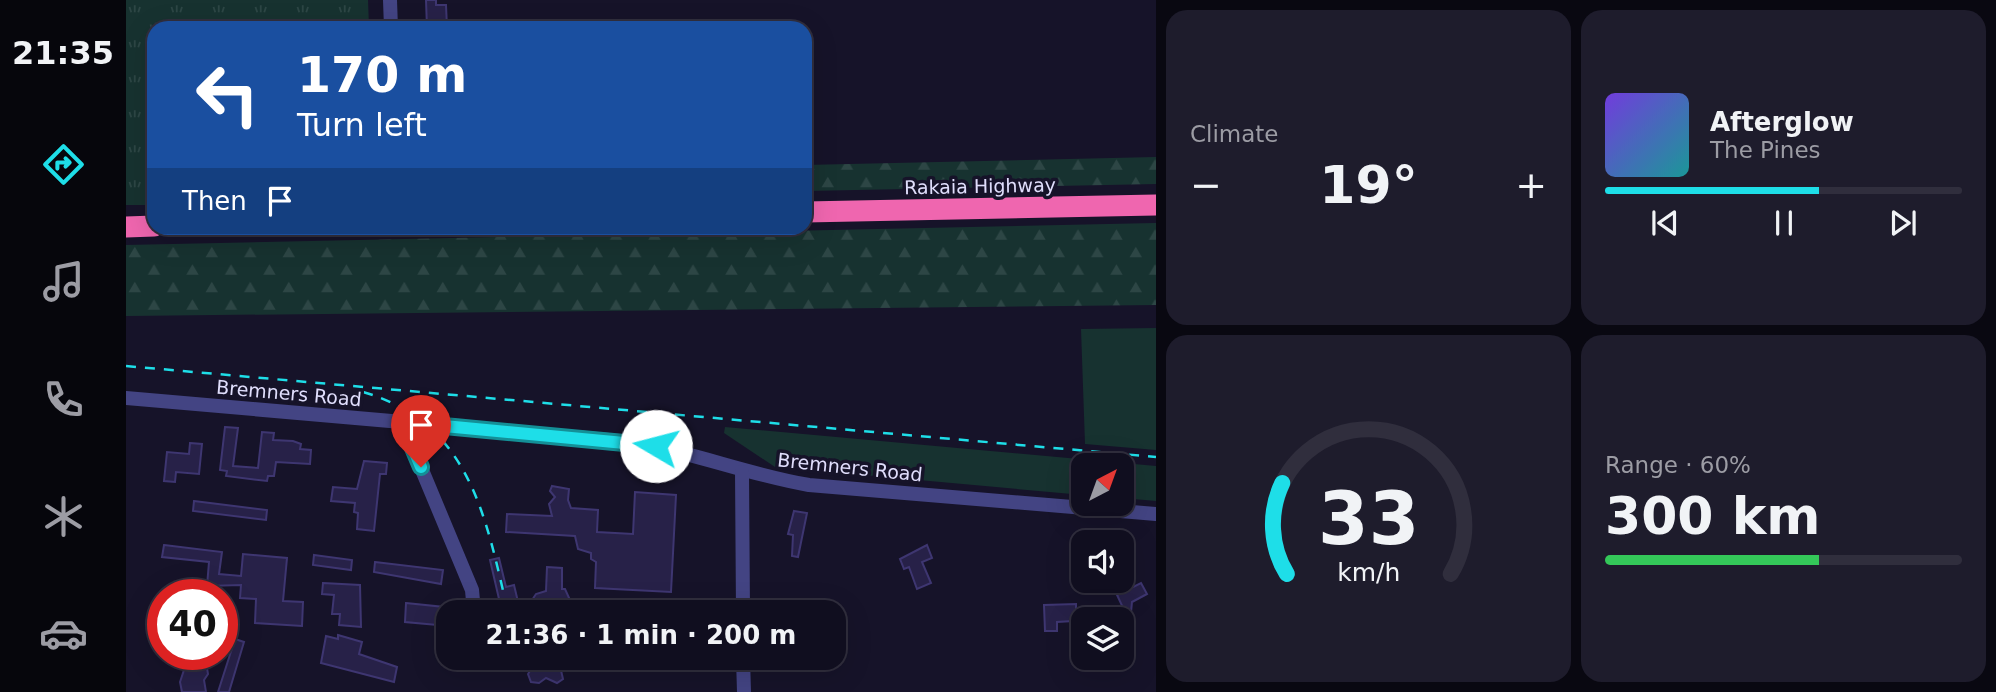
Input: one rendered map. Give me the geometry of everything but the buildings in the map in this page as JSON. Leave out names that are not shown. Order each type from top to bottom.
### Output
[{"type":"highway","name":"Rakaia Highway","points":[[812,212],[1156,205]]},
{"type":"highway","points":[[126,227],[147,226]]},
{"type":"street","points":[[390,0],[391,21]]},
{"type":"street","name":"Bremners Road","points":[[126,398],[632,442],[688,454],[742,472],[809,485],[1156,514]]},
{"type":"street","points":[[402,422],[472,590],[473,600]]},
{"type":"street","points":[[742,472],[743,600]]},
{"type":"street","points":[[743,670],[744,692]]},
{"type":"green space","points":[[126,0],[368,0],[369,21],[147,21],[147,205],[126,205]]},
{"type":"green space","points":[[1156,157],[1156,184],[812,191],[812,165]]},
{"type":"green space","points":[[1156,223],[1156,305],[126,316],[126,245],[594,235],[812,235],[812,230]]},
{"type":"green space","points":[[1156,328],[1156,450],[1085,444],[1081,329]]},
{"type":"green space","points":[[725,427],[1071,458],[1071,494],[775,467],[724,433]]},
{"type":"green space","points":[[1134,464],[1156,466],[1156,501],[1134,499]]},
{"type":"railway","points":[[126,366],[1156,457]]},
{"type":"railway","points":[[363,392],[399,407],[428,426],[451,451],[468,479],[481,510],[505,600]]},
{"type":"route","points":[[421,467],[402,422],[587,437],[656,446]]}]
